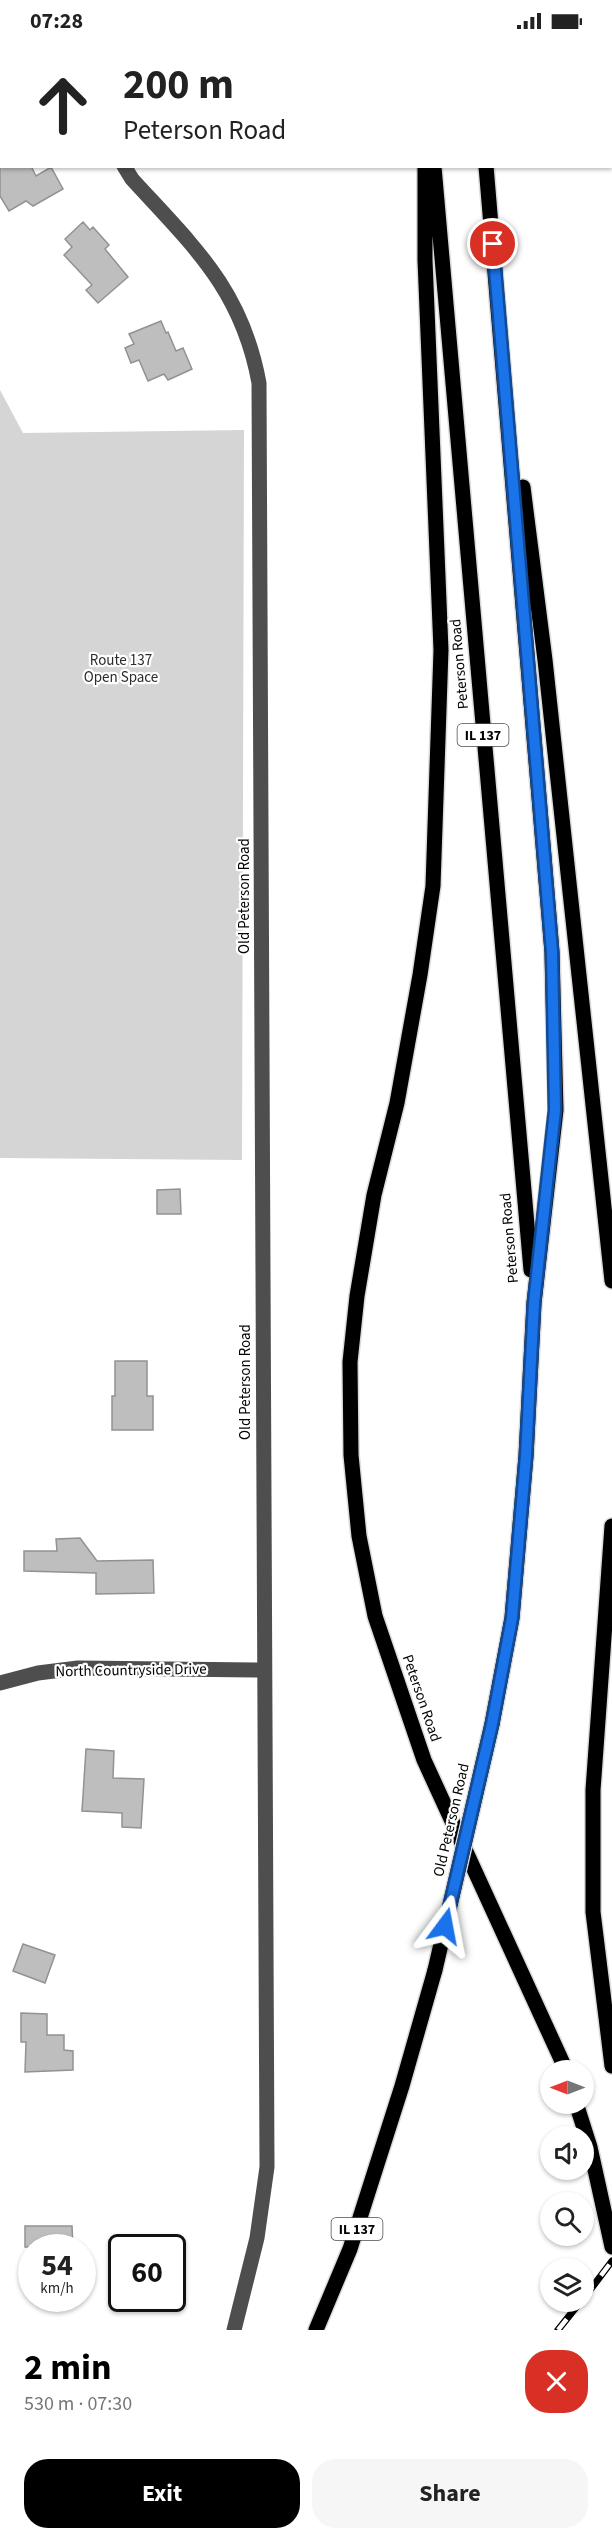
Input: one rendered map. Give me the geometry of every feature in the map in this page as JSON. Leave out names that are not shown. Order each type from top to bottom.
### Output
[{"type":"main road","name":"Peterson Road","points":[[425,168],[425,260],[441,650],[433,886],[403,1068],[374,1196],[357,1296],[350,1362],[351,1455],[359,1536],[375,1616],[405,1707],[424,1760],[562,2060]]},
{"type":"main road","name":"Peterson Road","points":[[434,168],[534,1303]]},
{"type":"main road","name":"Peterson Road","points":[[486,168],[552,952],[555,1110],[534,1303]]},
{"type":"main road","name":"Peterson Road","points":[[494,263],[545,660],[612,1281]]},
{"type":"main road","name":"Old Peterson Road","points":[[316,2330],[350,2249],[390,2125],[435,1970],[492,1724],[512,1618],[526,1456],[534,1303]]},
{"type":"main road","points":[[612,1526],[593,1801],[593,1912],[612,2066]]},
{"type":"main road","points":[[580,2114],[591,2147],[612,2247]]},
{"type":"street","name":"Old Peterson Road","points":[[125,168],[132,179],[199,253],[224,286],[253,351],[259,383],[264,1670]]},
{"type":"street","name":"North Countryside Drive","points":[[0,1683],[38,1673],[78,1668],[264,1670]]},
{"type":"street","points":[[234,2330],[257,2238],[267,2167],[264,1670]]},
{"type":"green space","name":"Route 137 Open Space","points":[[0,390],[23,433],[244,430],[242,1160],[0,1158]]},
{"type":"building","points":[[0,168],[32,168],[36,176],[52,168],[63,189],[33,206],[26,201],[9,211],[0,196]]},
{"type":"building","points":[[83,222],[90,230],[93,227],[109,245],[105,249],[128,277],[98,303],[86,290],[92,285],[64,255],[72,247],[65,239]]},
{"type":"building","points":[[161,321],[176,351],[183,348],[192,369],[168,380],[164,374],[148,381],[139,360],[131,363],[125,348],[134,344],[129,334]]},
{"type":"building","points":[[180,1189],[181,1214],[157,1214],[157,1190]]},
{"type":"building","points":[[115,1361],[147,1361],[147,1396],[153,1396],[153,1430],[112,1430]]},
{"type":"building","points":[[80,1538],[97,1561],[153,1560],[154,1593],[96,1594],[96,1573],[24,1571],[24,1551],[57,1551],[56,1539]]},
{"type":"building","points":[[86,1749],[114,1751],[113,1778],[144,1779],[141,1828],[122,1827],[122,1813],[82,1811]]},
{"type":"building","points":[[23,1944],[55,1955],[45,1983],[13,1971]]},
{"type":"building","points":[[21,2013],[47,2014],[47,2035],[64,2035],[64,2050],[73,2051],[73,2070],[25,2072],[26,2042],[21,2042]]},
{"type":"building","points":[[25,2226],[72,2226],[72,2234],[25,2234]]},
{"type":"railway","points":[[594,2285],[612,2261]]},
{"type":"railway","points":[[558,2330],[572,2312]]},
{"type":"route","points":[[445,1926],[492,1724],[512,1618],[526,1456],[534,1303],[555,1110],[552,952],[493,244]]}]
